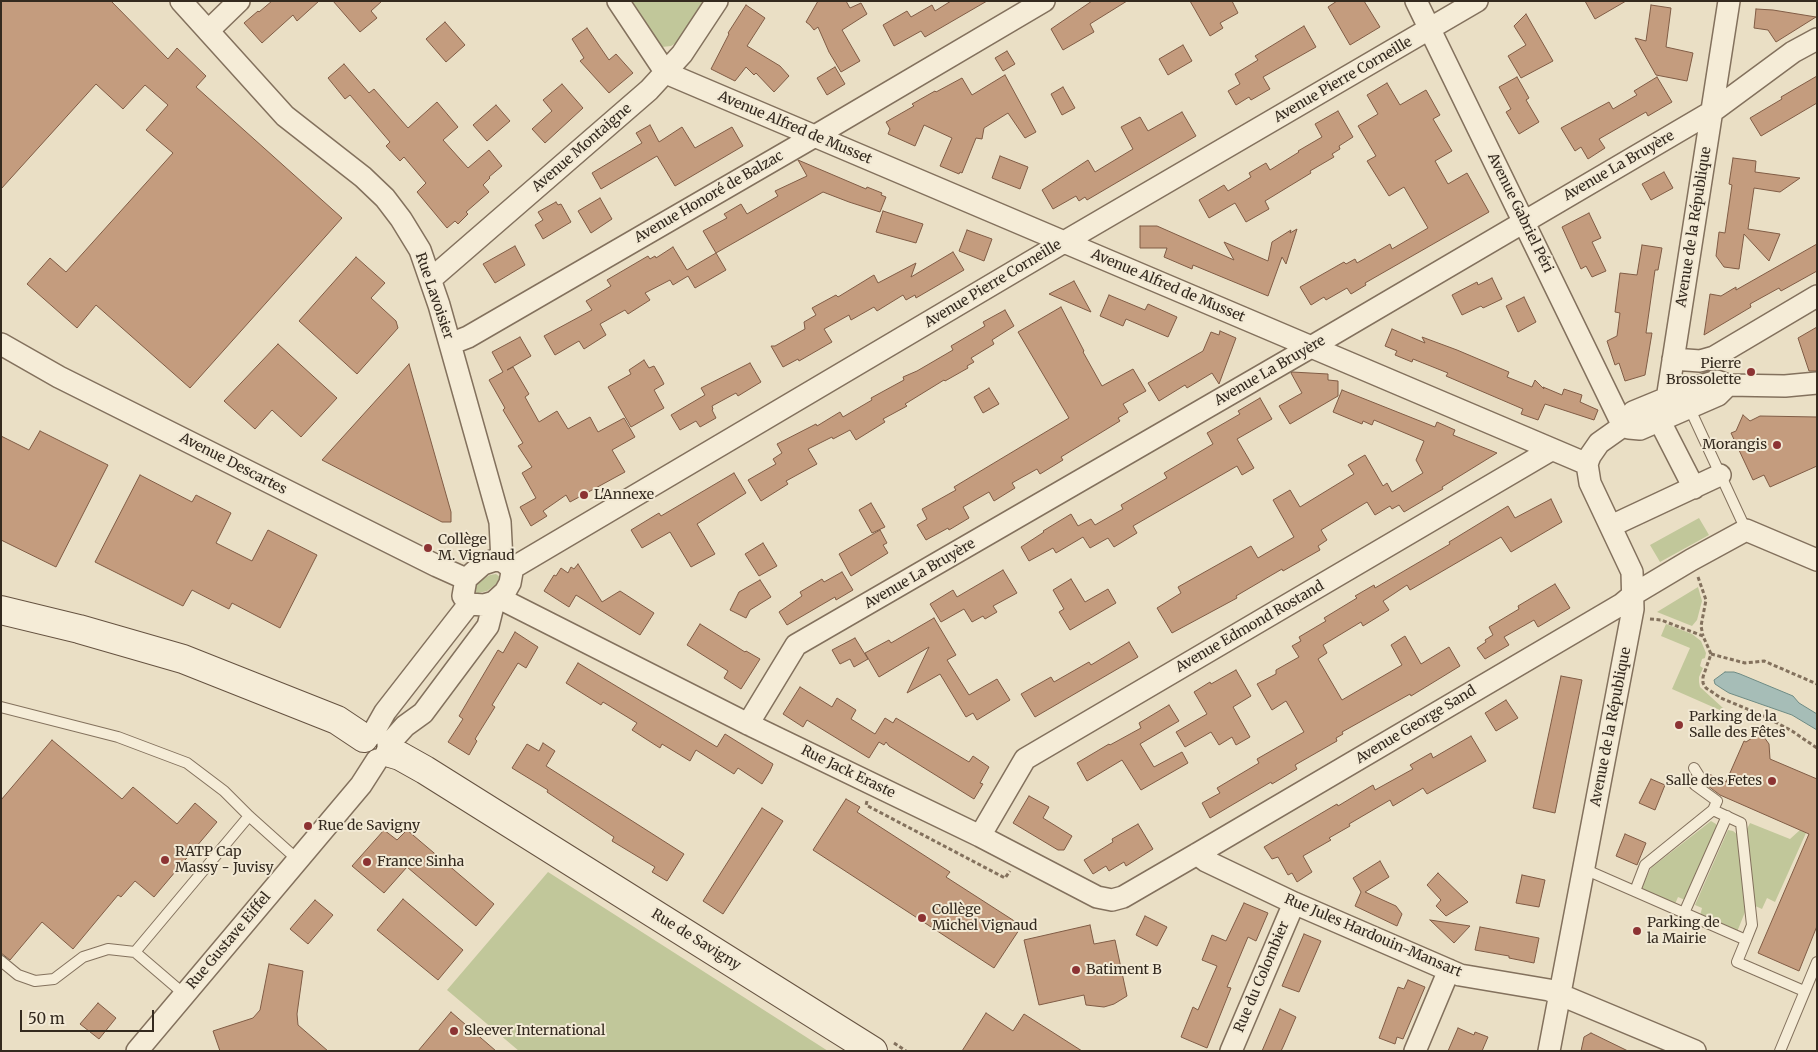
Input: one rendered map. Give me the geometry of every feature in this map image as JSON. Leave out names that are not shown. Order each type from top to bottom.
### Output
[{"type":"street","name":"Rue Lavoisier","points":[[181,1],[285,116],[363,177],[385,198],[401,219],[420,250],[431,279],[500,522],[506,565]]},
{"type":"street","points":[[208,31],[239,1]]},
{"type":"street","points":[[618,1],[666,73]]},
{"type":"street","name":"Avenue Montaigne","points":[[431,279],[666,73],[682,54],[717,1]]},
{"type":"street","name":"Avenue Honoré de Balzac","points":[[450,344],[468,337],[1044,1]]},
{"type":"street","name":"Avenue Gabriel Péri","points":[[1416,1],[1623,426]]},
{"type":"street","name":"Avenue Pierre Corneille","points":[[506,565],[1477,1]]},
{"type":"street","name":"Avenue de la République","points":[[1668,409],[1673,359],[1729,1]]},
{"type":"street","name":"Avenue La Bruyère","points":[[748,724],[796,645],[1311,347],[1713,111],[1793,52],[1817,38]]},
{"type":"street","name":"Avenue Alfred de Musset","points":[[666,73],[1587,464]]},
{"type":"street","points":[[1673,359],[1700,361],[1714,357],[1817,296]]},
{"type":"street","name":"Avenue Descartes","points":[[1,344],[59,377],[466,579]]},
{"type":"street","points":[[1587,464],[1599,443],[1623,426],[1640,428],[1668,409],[1718,395],[1728,385],[1785,386],[1817,383]]},
{"type":"street","points":[[1668,409],[1694,488]]},
{"type":"street","name":"Avenue Edmond Rostand","points":[[980,836],[1025,759],[1551,450]]},
{"type":"street","name":"Avenue de la République","points":[[1548,1051],[1632,617],[1634,594],[1632,572],[1590,483],[1587,464]]},
{"type":"street","points":[[1611,526],[1720,475]]},
{"type":"street","points":[[1746,530],[1817,560]]},
{"type":"street","name":"Avenue George Sand","points":[[1198,854],[1622,604],[1634,594],[1691,560],[1746,530]]},
{"type":"street","points":[[378,746],[423,713],[488,626],[496,600],[510,584],[512,572],[506,565],[495,560],[483,564],[466,579],[463,596],[469,604],[484,605],[496,600]]},
{"type":"street","name":"Rue Jack Eraste","points":[[496,600],[980,836],[1097,897],[1112,900],[1123,897],[1198,854]]},
{"type":"street","points":[[378,746],[385,712],[469,604]]},
{"type":"street","name":"Rue de Savigny","points":[[1,610],[79,629],[183,659],[337,720],[378,746],[425,770],[873,1051]]},
{"type":"street","name":"Rue Gustave Eiffel","points":[[137,1051],[360,785],[378,746]]},
{"type":"street","name":"Rue Jules Hardouin-Mansart","points":[[1198,854],[1206,860],[1294,903],[1449,970],[1470,978],[1544,989],[1695,1051]]},
{"type":"street","name":"Rue du Colombier","points":[[1231,1051],[1294,903]]},
{"type":"street","points":[[1415,1051],[1449,970]]},
{"type":"lane","points":[[1668,409],[1720,475],[1746,530]]},
{"type":"lane","points":[[1,707],[118,736],[187,763],[224,791],[298,860]]},
{"type":"lane","points":[[1634,891],[1645,864],[1713,810],[1717,801],[1695,785],[1699,776],[1694,768]]},
{"type":"lane","points":[[1713,810],[1741,823],[1752,925],[1737,962],[1804,991]]},
{"type":"lane","points":[[135,952],[249,816]]},
{"type":"lane","points":[[1684,913],[1727,816]]},
{"type":"lane","points":[[1584,869],[1746,940]]},
{"type":"lane","points":[[1,960],[18,975],[35,981],[54,979],[83,956],[108,949],[135,952],[184,994]]},
{"type":"lane","points":[[1780,1051],[1817,962]]},
{"type":"path","points":[[1691,560],[1704,590],[1706,600],[1701,626],[1711,654],[1703,676],[1706,688],[1721,698],[1764,716],[1792,731],[1817,748]]},
{"type":"path","points":[[1632,617],[1661,620],[1703,636]]},
{"type":"path","points":[[1711,654],[1745,663],[1764,661],[1817,684]]},
{"type":"path","points":[[871,783],[866,805],[1005,878],[1021,857]]},
{"type":"green space","points":[[631,1],[703,1],[676,43],[671,46],[662,47]]},
{"type":"green space","points":[[1699,518],[1709,535],[1660,562],[1650,545]]},
{"type":"green space","points":[[496,574],[500,577],[496,584],[487,591],[474,592],[474,587],[480,581]]},
{"type":"green space","points":[[1698,587],[1702,601],[1697,620],[1692,626],[1657,612]]},
{"type":"green space","points":[[1666,624],[1692,634],[1701,641],[1706,653],[1700,666],[1703,668],[1699,677],[1700,687],[1723,708],[1722,711],[1672,689],[1690,648],[1661,636]]},
{"type":"green space","points":[[1711,821],[1717,827],[1685,900],[1678,897],[1675,904],[1641,889],[1651,868]]},
{"type":"green space","points":[[1750,823],[1790,839],[1800,830],[1806,833],[1775,902],[1767,898],[1762,909],[1753,905],[1747,829]]},
{"type":"green space","points":[[1728,830],[1738,835],[1745,912],[1737,932],[1700,916],[1702,908],[1695,905]]},
{"type":"green space","points":[[548,872],[828,1051],[519,1051],[447,990]]},
{"type":"water","points":[[1725,672],[1740,674],[1793,696],[1799,703],[1817,714],[1817,730],[1792,715],[1729,693],[1721,688],[1715,684],[1714,680]]},
{"type":"building","points":[[1,1],[111,1],[168,59],[177,48],[206,76],[196,87],[342,218],[190,388],[96,305],[77,328],[27,284],[50,258],[66,272],[173,153],[146,130],[168,105],[145,85],[123,109],[96,84],[1,189]]},
{"type":"building","points":[[272,1],[319,1],[297,21],[293,15],[262,43],[244,23]]},
{"type":"building","points":[[333,1],[382,1],[371,11],[377,18],[360,32]]},
{"type":"building","points":[[818,1],[846,1],[850,8],[861,3],[867,14],[842,30],[860,61],[841,72],[829,52],[818,27],[814,30],[806,22]]},
{"type":"building","points":[[951,1],[987,1],[925,37],[921,31],[894,46],[883,25],[907,11],[911,17],[932,5],[935,11]]},
{"type":"building","points":[[1092,1],[1127,1],[1090,24],[1094,32],[1063,50],[1051,29]]},
{"type":"building","points":[[1190,1],[1232,1],[1238,13],[1220,23],[1223,28],[1210,36]]},
{"type":"building","points":[[1337,1],[1364,1],[1380,27],[1350,45],[1328,7]]},
{"type":"building","points":[[1585,1],[1626,1],[1595,19]]},
{"type":"building","points":[[746,5],[765,18],[747,46],[780,66],[789,76],[774,92],[756,73],[754,75],[746,67],[735,81],[711,69],[728,33]]},
{"type":"building","points":[[1651,5],[1671,8],[1666,47],[1693,53],[1687,81],[1656,75],[1635,38],[1646,41]]},
{"type":"building","points":[[1756,9],[1816,17],[1776,42],[1768,30],[1754,28]]},
{"type":"building","points":[[1526,14],[1553,61],[1521,78],[1508,56],[1526,45],[1514,26]]},
{"type":"building","points":[[445,22],[465,45],[446,62],[426,39]]},
{"type":"building","points":[[1304,26],[1316,47],[1263,77],[1270,89],[1251,100],[1249,97],[1236,105],[1228,91],[1240,84],[1235,74],[1258,60],[1255,56]]},
{"type":"building","points":[[587,28],[609,60],[616,54],[633,73],[609,93],[580,61],[584,58],[572,39]]},
{"type":"building","points":[[1183,45],[1192,61],[1168,75],[1159,59]]},
{"type":"building","points":[[1007,51],[1015,64],[1003,71],[995,58]]},
{"type":"building","points":[[344,64],[369,93],[374,89],[408,128],[437,102],[458,127],[443,140],[468,168],[489,150],[502,166],[483,185],[489,192],[466,212],[468,214],[458,224],[455,221],[447,228],[417,192],[426,183],[404,157],[400,161],[386,146],[390,142],[350,95],[345,99],[328,78]]},
{"type":"building","points":[[835,67],[845,84],[827,95],[817,78]]},
{"type":"building","points":[[1005,75],[1036,132],[1025,138],[1008,113],[984,128],[982,139],[976,138],[962,173],[960,172],[959,174],[940,166],[952,138],[924,125],[915,146],[888,134],[890,129],[886,122],[935,91],[962,78],[972,95]]},
{"type":"building","points":[[1817,76],[1817,103],[1761,136],[1750,118]]},
{"type":"building","points":[[1517,77],[1529,98],[1526,100],[1539,122],[1519,134],[1506,112],[1511,109],[1499,87]]},
{"type":"building","points":[[1657,77],[1672,102],[1648,116],[1646,112],[1599,139],[1605,148],[1588,159],[1581,147],[1575,151],[1561,128],[1609,102],[1613,109],[1637,95],[1634,91]]},
{"type":"building","points":[[1387,83],[1400,105],[1426,90],[1440,115],[1433,119],[1452,151],[1435,161],[1448,184],[1467,173],[1489,212],[1365,283],[1366,285],[1351,294],[1347,288],[1326,300],[1324,297],[1311,305],[1300,287],[1344,262],[1346,264],[1355,259],[1357,263],[1390,244],[1392,249],[1428,228],[1404,187],[1389,196],[1367,161],[1376,156],[1358,126],[1378,114],[1367,95]]},
{"type":"building","points":[[562,84],[583,108],[545,143],[532,129],[552,111],[543,100]]},
{"type":"building","points":[[1063,87],[1075,108],[1062,115],[1051,94]]},
{"type":"building","points":[[496,105],[510,121],[487,141],[473,125]]},
{"type":"building","points":[[1338,111],[1353,137],[1339,146],[1340,149],[1332,154],[1334,157],[1265,201],[1269,209],[1246,222],[1235,203],[1209,218],[1199,200],[1224,185],[1228,191],[1251,177],[1249,173],[1266,163],[1270,170],[1299,152],[1322,137],[1315,124]]},
{"type":"building","points":[[1182,112],[1196,136],[1087,200],[1085,197],[1079,201],[1076,196],[1053,209],[1042,190],[1088,160],[1095,172],[1133,149],[1121,127],[1140,117],[1148,131]]},
{"type":"building","points":[[650,125],[659,142],[682,127],[695,148],[732,127],[743,146],[675,186],[657,156],[601,189],[592,173],[642,143],[636,133]]},
{"type":"building","points":[[1000,156],[1028,167],[1020,189],[992,178]]},
{"type":"building","points":[[1733,158],[1756,161],[1755,172],[1800,178],[1780,192],[1754,188],[1748,229],[1780,234],[1769,261],[1744,234],[1739,269],[1724,267],[1716,256],[1719,232],[1725,233],[1732,185],[1729,184]]},
{"type":"building","points":[[798,160],[866,189],[867,187],[882,193],[881,195],[886,197],[880,212],[823,192],[716,253],[703,231],[727,218],[724,214],[741,204],[747,214],[778,196],[775,191],[807,176]]},
{"type":"building","points":[[1664,172],[1673,188],[1651,200],[1642,184]]},
{"type":"building","points":[[600,198],[612,219],[591,233],[578,211]]},
{"type":"building","points":[[556,202],[558,205],[561,204],[571,222],[543,239],[535,225],[543,220],[538,212]]},
{"type":"building","points":[[883,211],[923,224],[916,243],[876,232]]},
{"type":"building","points":[[1589,213],[1601,238],[1592,242],[1606,271],[1592,277],[1586,266],[1581,269],[1562,227]]},
{"type":"building","points":[[1140,226],[1157,226],[1234,260],[1224,242],[1268,261],[1272,242],[1291,230],[1290,233],[1297,229],[1286,264],[1282,257],[1268,296],[1193,265],[1192,269],[1164,257],[1167,248],[1140,248]]},
{"type":"building","points":[[967,230],[992,239],[984,261],[959,251]]},
{"type":"building","points":[[1817,244],[1817,271],[1781,291],[1779,288],[1750,304],[1751,307],[1704,335],[1710,294],[1721,296],[1736,287],[1736,290]]},
{"type":"building","points":[[1642,245],[1662,248],[1658,270],[1655,270],[1646,333],[1652,333],[1645,375],[1625,381],[1619,363],[1615,365],[1607,341],[1617,336],[1620,313],[1615,312],[1620,273],[1637,275]]},
{"type":"building","points":[[515,246],[525,265],[495,283],[483,264]]},
{"type":"building","points":[[673,247],[687,270],[716,253],[726,270],[695,288],[688,276],[673,285],[670,280],[645,293],[650,300],[628,314],[625,310],[600,324],[606,335],[584,349],[579,341],[555,355],[544,336],[592,310],[586,301],[611,286],[607,280],[648,256],[650,259],[655,256],[656,258]]},
{"type":"building","points":[[953,252],[964,270],[916,298],[915,295],[906,300],[903,295],[877,311],[874,307],[851,320],[849,315],[824,329],[832,342],[799,361],[798,359],[783,367],[771,346],[775,346],[805,329],[804,322],[816,315],[812,308],[836,295],[838,297],[874,275],[878,283],[916,263],[911,277]]},
{"type":"building","points":[[356,257],[385,283],[371,298],[396,321],[398,328],[357,374],[299,321]]},
{"type":"building","points":[[1492,278],[1502,299],[1462,315],[1452,295],[1477,282],[1478,285]]},
{"type":"building","points":[[1074,281],[1091,312],[1049,294]]},
{"type":"building","points":[[1109,295],[1145,310],[1148,304],[1177,317],[1168,337],[1126,319],[1123,326],[1100,316]]},
{"type":"building","points":[[1524,297],[1536,322],[1518,332],[1506,306]]},
{"type":"building","points":[[1061,307],[1102,386],[1133,369],[1146,391],[1123,404],[1128,412],[1118,418],[1120,421],[1061,457],[1063,460],[1040,474],[1037,469],[1012,483],[1015,488],[994,501],[989,492],[963,507],[969,518],[949,530],[948,528],[926,540],[917,525],[927,519],[922,509],[956,490],[954,487],[1069,418],[1018,332]]},
{"type":"building","points":[[1005,310],[1014,326],[992,340],[994,344],[971,358],[974,362],[967,366],[968,368],[905,404],[907,406],[883,419],[885,422],[856,440],[850,430],[808,449],[817,464],[786,481],[788,484],[761,501],[748,480],[776,464],[773,459],[782,453],[777,444],[816,424],[817,426],[840,412],[843,417],[872,400],[871,398],[904,380],[903,377],[953,350],[951,346],[985,326],[983,322]]},
{"type":"building","points":[[1817,327],[1817,371],[1809,371],[1798,338]]},
{"type":"building","points":[[1392,329],[1425,343],[1422,337],[1457,350],[1509,372],[1507,377],[1532,387],[1535,380],[1544,389],[1543,387],[1562,395],[1564,389],[1582,395],[1580,402],[1598,410],[1594,420],[1545,404],[1538,420],[1521,414],[1523,409],[1446,376],[1448,373],[1413,359],[1412,362],[1395,355],[1397,351],[1385,346]]},
{"type":"building","points":[[1220,331],[1236,338],[1219,384],[1212,373],[1187,388],[1185,385],[1159,401],[1148,383],[1203,351],[1211,332],[1219,335]]},
{"type":"building","points":[[520,337],[531,356],[507,370],[513,367],[529,394],[525,397],[539,422],[557,411],[568,429],[590,417],[598,432],[624,418],[635,437],[612,450],[625,472],[570,502],[566,495],[543,511],[547,516],[531,526],[520,507],[536,498],[522,473],[532,467],[518,446],[523,443],[503,410],[505,408],[489,380],[503,372],[492,352]]},
{"type":"building","points":[[278,344],[337,398],[301,437],[272,410],[255,429],[224,401]]},
{"type":"building","points":[[644,360],[649,368],[654,366],[664,384],[654,390],[664,408],[631,427],[608,387],[631,374],[629,370]]},
{"type":"building","points":[[750,363],[761,382],[738,396],[736,393],[712,406],[716,418],[700,427],[696,421],[680,430],[671,415],[705,395],[701,388]]},
{"type":"building","points":[[409,364],[451,512],[451,522],[442,522],[322,460]]},
{"type":"building","points":[[1292,372],[1328,374],[1328,380],[1338,381],[1338,396],[1290,424],[1279,406],[1302,393]]},
{"type":"building","points":[[989,388],[999,404],[983,413],[974,397]]},
{"type":"building","points":[[1342,390],[1435,427],[1437,422],[1455,430],[1453,435],[1497,453],[1404,512],[1399,505],[1392,509],[1390,506],[1375,515],[1367,502],[1321,530],[1327,540],[1318,546],[1320,550],[1283,571],[1282,569],[1236,596],[1237,598],[1172,633],[1157,608],[1181,593],[1178,587],[1251,546],[1258,558],[1294,537],[1273,500],[1290,490],[1300,507],[1354,474],[1348,465],[1365,455],[1383,486],[1387,483],[1392,492],[1423,473],[1416,460],[1424,441],[1374,420],[1372,425],[1363,421],[1362,424],[1333,412]]},
{"type":"building","points":[[1260,398],[1272,419],[1237,439],[1254,468],[1242,475],[1237,466],[1133,526],[1137,533],[1114,547],[1108,538],[1090,548],[1083,537],[1056,553],[1053,548],[1029,561],[1021,547],[1043,531],[1071,514],[1078,526],[1091,519],[1095,525],[1123,509],[1121,505],[1167,478],[1164,473],[1213,444],[1207,433],[1240,414],[1238,411]]},
{"type":"building","name":"Morangis","points":[[1743,415],[1750,421],[1760,416],[1817,417],[1817,466],[1770,487],[1764,475],[1753,480],[1731,433],[1736,431]]},
{"type":"building","points":[[40,431],[108,465],[56,567],[1,540],[1,436],[29,450]]},
{"type":"building","points":[[734,473],[746,493],[697,524],[715,554],[691,567],[670,532],[642,548],[631,530],[659,513],[661,516]]},
{"type":"building","points":[[140,475],[192,502],[196,495],[231,513],[216,543],[252,561],[268,530],[317,555],[280,628],[232,603],[229,609],[192,590],[183,606],[95,562]]},
{"type":"building","points":[[1551,499],[1562,522],[1511,552],[1501,537],[1410,590],[1407,585],[1383,601],[1389,610],[1363,626],[1361,622],[1323,645],[1327,653],[1318,659],[1342,700],[1402,665],[1391,645],[1405,636],[1421,664],[1449,647],[1460,666],[1411,696],[1410,694],[1342,732],[1343,734],[1336,738],[1337,741],[1295,765],[1297,769],[1210,818],[1202,803],[1220,793],[1217,788],[1259,763],[1257,759],[1304,732],[1286,701],[1272,710],[1257,684],[1276,674],[1276,670],[1299,657],[1292,646],[1301,641],[1299,637],[1326,621],[1324,618],[1357,598],[1355,596],[1374,585],[1375,588],[1450,544],[1449,542],[1508,506],[1515,518]]},
{"type":"building","points":[[871,503],[885,527],[872,533],[859,510]]},
{"type":"building","points":[[880,530],[887,543],[883,545],[888,553],[851,576],[839,554]]},
{"type":"building","points":[[763,543],[777,566],[759,576],[745,554]]},
{"type":"building","points":[[578,564],[602,602],[620,591],[654,613],[640,635],[576,595],[569,607],[544,591],[561,568],[568,573],[571,567],[574,569]]},
{"type":"building","points":[[1003,570],[1017,593],[993,606],[997,612],[985,619],[983,616],[972,622],[964,609],[941,622],[930,604],[953,590],[957,597]]},
{"type":"building","points":[[842,572],[853,590],[836,600],[835,597],[787,625],[779,612],[802,596],[800,592],[822,579],[824,582]]},
{"type":"building","points":[[1071,579],[1085,602],[1108,589],[1116,603],[1070,630],[1059,612],[1064,609],[1053,590]]},
{"type":"building","points":[[760,580],[771,597],[750,610],[746,618],[730,610],[739,592]]},
{"type":"building","points":[[1555,584],[1570,608],[1538,627],[1534,620],[1504,637],[1509,645],[1485,659],[1477,648],[1493,635],[1489,627],[1519,609],[1518,606]]},
{"type":"building","points":[[934,618],[956,655],[947,660],[969,695],[997,679],[1010,700],[977,720],[973,713],[966,717],[940,674],[907,693],[929,647],[879,677],[865,653],[889,640],[891,643]]},
{"type":"building","points":[[700,624],[745,652],[760,659],[741,689],[724,678],[728,671],[687,645]]},
{"type":"building","points":[[515,632],[538,647],[526,668],[518,663],[492,705],[495,707],[475,739],[477,741],[469,755],[448,742],[463,719],[459,716],[498,650],[503,653]]},
{"type":"building","points":[[855,638],[868,659],[854,667],[850,659],[840,664],[832,650]]},
{"type":"building","points":[[1129,642],[1138,657],[1035,717],[1021,694],[1051,677],[1054,682],[1089,662],[1091,665]]},
{"type":"building","points":[[578,663],[717,747],[725,734],[773,764],[770,771],[762,784],[738,768],[734,774],[696,750],[690,761],[662,744],[660,748],[632,730],[637,723],[603,702],[601,705],[566,683]]},
{"type":"building","points":[[1236,670],[1251,696],[1233,707],[1250,737],[1236,745],[1232,737],[1219,745],[1211,732],[1185,747],[1176,732],[1207,714],[1194,692]]},
{"type":"building","points":[[1561,676],[1582,680],[1555,813],[1533,808]]},
{"type":"building","points":[[800,687],[832,707],[837,698],[856,710],[851,719],[875,734],[885,718],[893,723],[896,718],[969,762],[973,756],[989,767],[980,783],[983,784],[974,799],[889,746],[886,742],[884,745],[879,742],[869,758],[807,720],[803,727],[783,714]]},
{"type":"building","points":[[1506,700],[1518,718],[1496,731],[1485,713]]},
{"type":"building","points":[[1169,705],[1179,721],[1140,744],[1154,767],[1182,752],[1188,763],[1141,790],[1122,760],[1087,781],[1077,763],[1141,728],[1139,723]]},
{"type":"building","points":[[1471,736],[1486,761],[1427,794],[1423,788],[1393,806],[1390,800],[1349,824],[1350,826],[1329,838],[1331,840],[1303,856],[1312,872],[1297,882],[1292,873],[1288,875],[1278,857],[1272,859],[1264,847],[1373,785],[1375,790],[1413,769],[1410,765],[1431,753],[1433,758]]},
{"type":"building","points":[[1755,736],[1764,737],[1769,744],[1770,759],[1817,779],[1817,926],[1799,971],[1758,953],[1809,834],[1720,795],[1704,783],[1709,774],[1726,782],[1744,741],[1746,742]]},
{"type":"building","points":[[52,740],[122,799],[133,787],[177,824],[195,803],[217,822],[154,897],[135,881],[121,897],[118,895],[73,949],[42,922],[10,960],[1,953],[1,800]]},
{"type":"building","points":[[543,743],[555,751],[546,766],[684,854],[667,881],[652,872],[655,867],[612,841],[614,837],[547,792],[548,790],[512,768],[527,744],[539,751]]},
{"type":"building","points":[[1651,779],[1665,785],[1655,810],[1639,803]]},
{"type":"building","points":[[1029,796],[1049,807],[1043,818],[1072,836],[1064,850],[1058,850],[1013,823]]},
{"type":"building","points":[[846,799],[860,807],[857,812],[950,872],[946,877],[1019,924],[1019,930],[994,968],[813,850]]},
{"type":"building","points":[[762,808],[783,821],[723,914],[703,901]]},
{"type":"building","points":[[1138,824],[1153,849],[1126,866],[1124,862],[1109,871],[1106,866],[1093,874],[1084,860],[1113,842],[1112,839]]},
{"type":"building","points":[[384,830],[397,840],[407,830],[494,904],[476,926],[407,867],[384,893],[352,866]]},
{"type":"building","points":[[1625,834],[1646,843],[1637,865],[1616,856]]},
{"type":"building","points":[[1380,861],[1389,877],[1365,892],[1396,906],[1402,914],[1397,926],[1355,906],[1361,892],[1353,878]]},
{"type":"building","points":[[1438,873],[1468,902],[1446,916],[1436,906],[1441,900],[1427,885]]},
{"type":"building","points":[[1522,875],[1545,880],[1539,907],[1516,903]]},
{"type":"building","points":[[403,899],[463,950],[438,980],[377,930]]},
{"type":"building","points":[[315,900],[333,915],[308,944],[290,929]]},
{"type":"building","points":[[1244,903],[1268,913],[1256,941],[1248,937],[1227,987],[1231,988],[1207,1048],[1181,1037],[1193,1007],[1198,1010],[1217,966],[1202,960],[1212,935],[1226,941]]},
{"type":"building","points":[[1145,916],[1167,927],[1157,946],[1136,935]]},
{"type":"building","points":[[1430,920],[1470,926],[1454,943]]},
{"type":"building","name":"Batiment B","points":[[1090,925],[1094,944],[1115,940],[1127,996],[1114,1004],[1104,1007],[1086,1005],[1084,995],[1039,1005],[1024,940]]},
{"type":"building","points":[[1480,927],[1539,938],[1534,963],[1475,950]]},
{"type":"building","points":[[1304,934],[1321,941],[1299,992],[1282,986]]},
{"type":"building","points":[[269,964],[303,971],[297,1014],[298,1025],[328,1051],[220,1051],[213,1031],[253,1018],[260,1010]]},
{"type":"building","points":[[1408,980],[1425,987],[1403,1039],[1397,1037],[1395,1044],[1379,1038],[1398,987],[1404,989]]},
{"type":"building","points":[[98,1003],[116,1018],[99,1039],[80,1024]]},
{"type":"building","points":[[1280,1009],[1296,1017],[1281,1051],[1262,1051]]},
{"type":"building","name":"Sleever International","points":[[451,1012],[496,1051],[418,1051]]},
{"type":"building","points":[[986,1013],[1013,1031],[1024,1014],[1082,1051],[962,1051]]},
{"type":"building","points":[[1458,1028],[1474,1035],[1475,1032],[1488,1037],[1482,1051],[1448,1051]]},
{"type":"building","points":[[1591,1033],[1628,1051],[1581,1051],[1584,1037]]},
{"type":"place","name":"Pierre Brossolette","points":[[1751,372]]},
{"type":"place","name":"Morangis","points":[[1777,445]]},
{"type":"place","name":"L'Annexe","points":[[584,495]]},
{"type":"place","name":"Collège M. Vignaud","points":[[428,548]]},
{"type":"place","name":"Parking de la Salle des Fêtes","points":[[1679,725]]},
{"type":"place","name":"Salle des Fetes","points":[[1772,781]]},
{"type":"place","name":"Rue de Savigny","points":[[308,826]]},
{"type":"place","name":"RATP Cap Massy - Juvisy","points":[[165,860]]},
{"type":"place","name":"France Sinha","points":[[367,862]]},
{"type":"place","name":"Collège Michel Vignaud","points":[[922,918]]},
{"type":"place","name":"Parking de la Mairie","points":[[1637,931]]},
{"type":"place","name":"Batiment B","points":[[1076,970]]},
{"type":"place","name":"Sleever International","points":[[454,1031]]}]
